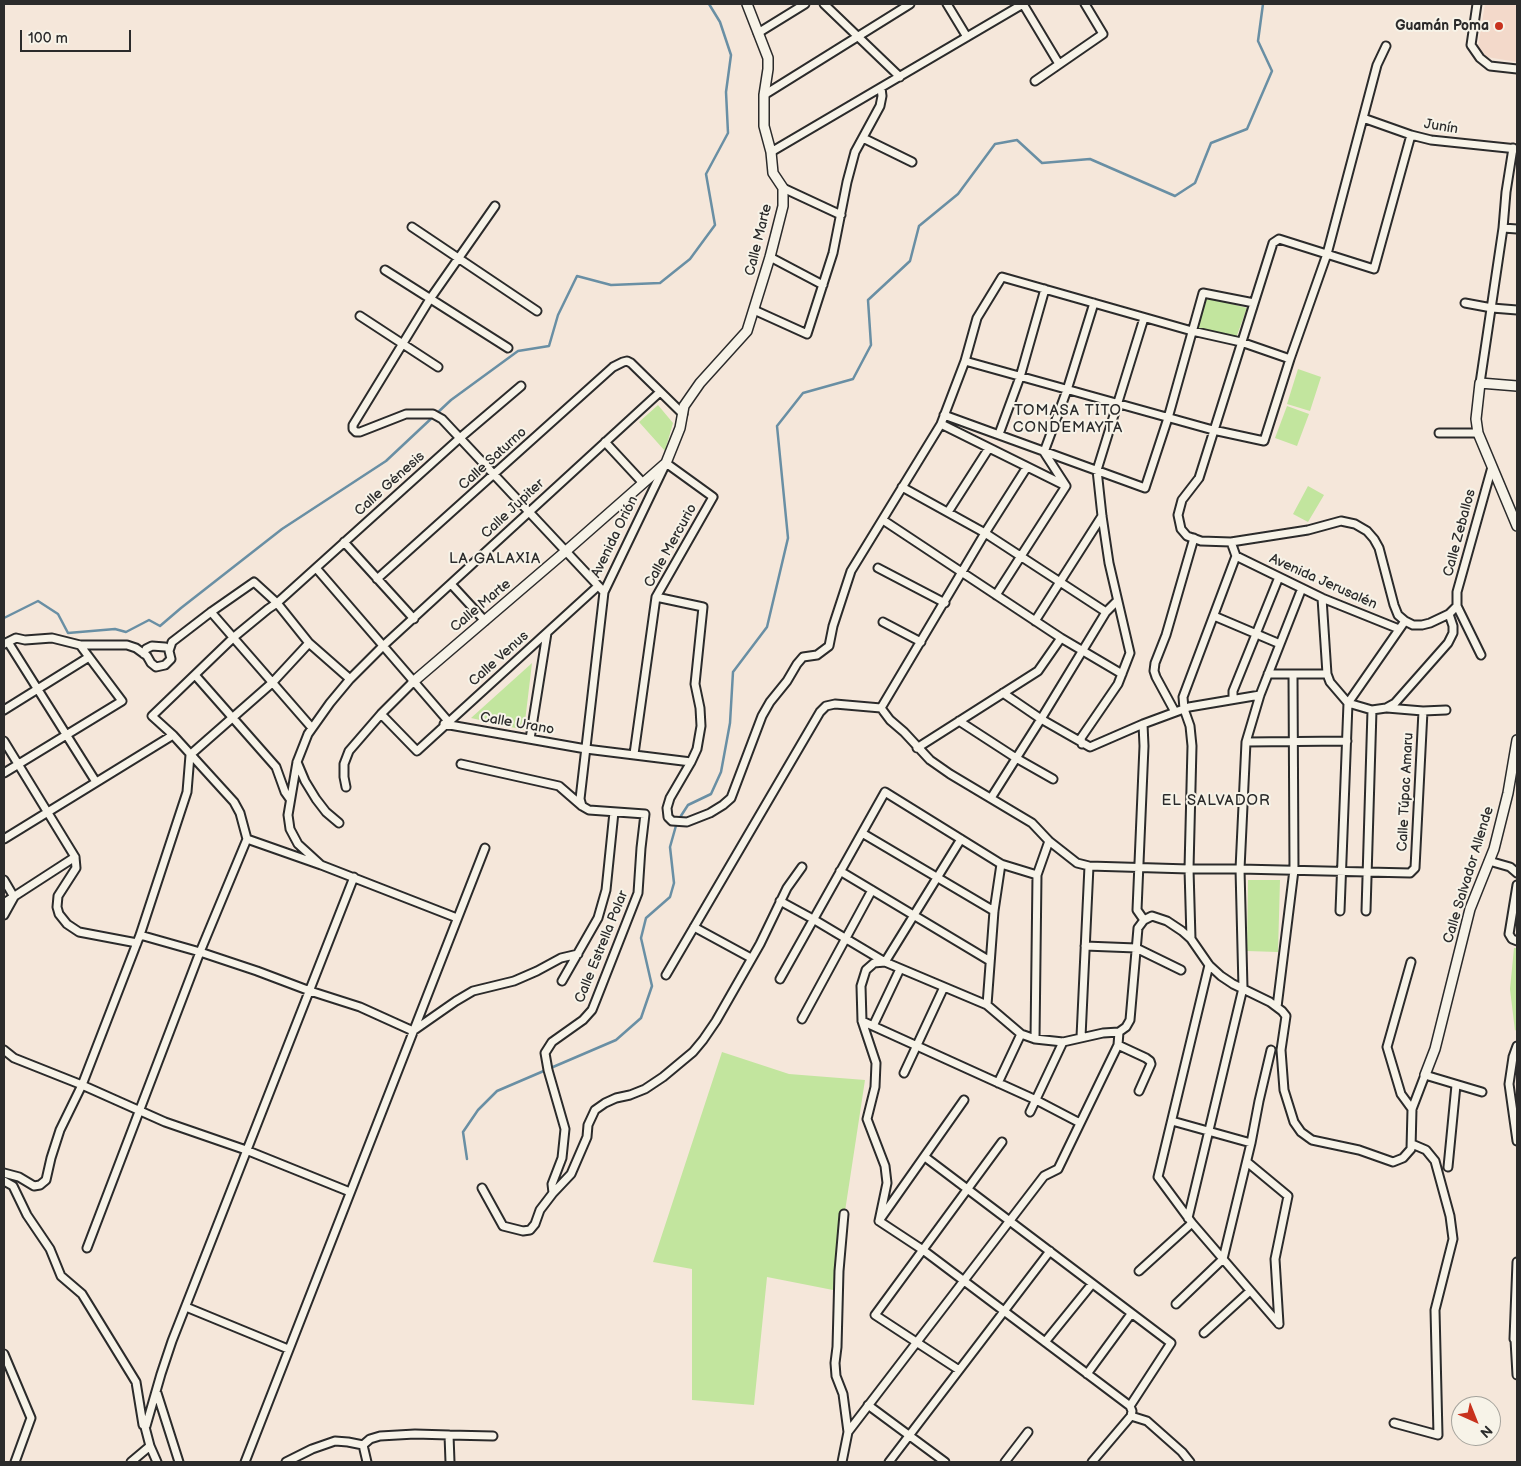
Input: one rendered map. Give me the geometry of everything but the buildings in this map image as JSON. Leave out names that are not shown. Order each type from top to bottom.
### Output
[{"type":"street","name":"Calle Marte","points":[[747,4],[768,58],[764,95],[764,126],[771,152],[773,173],[783,188],[783,206],[754,310]]},
{"type":"street","points":[[758,33],[805,4]]},
{"type":"street","points":[[824,4],[900,77]]},
{"type":"street","points":[[764,95],[910,4]]},
{"type":"street","points":[[947,4],[967,37]]},
{"type":"street","points":[[771,152],[1023,4],[1059,64]]},
{"type":"street","points":[[1035,81],[1103,34],[1085,4]]},
{"type":"street","points":[[1478,4],[1471,45],[1480,58],[1490,66],[1517,69]]},
{"type":"street","points":[[965,361],[1168,418],[1264,441],[1290,359],[1327,254],[1377,65],[1386,46]]},
{"type":"street","points":[[754,310],[807,334],[833,253],[855,152],[880,106],[881,88]]},
{"type":"street","name":"Junín","points":[[1363,118],[1431,140],[1512,148]]},
{"type":"street","points":[[1411,135],[1374,269],[1279,239],[1273,243],[1199,478],[1182,500],[1178,515],[1180,528],[1187,536],[1201,541],[1231,542],[1308,530],[1341,521],[1355,524],[1367,532],[1379,548],[1398,615],[1413,625],[1422,625],[1448,614],[1457,606],[1481,656]]},
{"type":"street","points":[[862,138],[912,162]]},
{"type":"street","points":[[1512,148],[1503,228],[1476,419],[1478,433],[1517,526]]},
{"type":"street","points":[[783,188],[840,215]]},
{"type":"street","points":[[495,206],[430,299],[353,425],[353,429],[356,432],[360,432],[406,414],[433,414],[442,419],[461,437],[604,592]]},
{"type":"street","points":[[412,227],[537,311]]},
{"type":"street","points":[[1503,228],[1517,229]]},
{"type":"street","points":[[770,258],[823,285]]},
{"type":"street","points":[[385,270],[508,348]]},
{"type":"street","points":[[656,597],[703,607],[694,684],[700,708],[701,726],[691,762],[670,798],[667,808],[668,817],[672,821],[687,822],[710,813],[730,798],[762,716],[770,702],[803,657],[817,655],[829,646],[833,626],[851,571],[941,424],[965,361],[978,318],[1002,276],[1192,332],[1241,342],[1290,359]]},
{"type":"street","points":[[999,434],[1020,377],[1045,289]]},
{"type":"street","points":[[944,415],[1145,488],[1168,418],[1204,293],[1254,303]]},
{"type":"street","points":[[1044,452],[1067,390],[1094,303]]},
{"type":"street","points":[[1465,303],[1517,310]]},
{"type":"street","name":"Avenida Orión","points":[[582,806],[580,798],[604,592],[666,463],[680,428],[684,406],[700,383],[747,331],[754,310]]},
{"type":"street","points":[[360,316],[438,367]]},
{"type":"street","points":[[1082,744],[1081,738],[1118,684],[1130,653],[1109,563],[1097,470],[1144,318]]},
{"type":"street","name":"Calle Saturno","points":[[377,579],[613,367],[627,361],[660,392]]},
{"type":"street","points":[[1480,383],[1517,386]]},
{"type":"street","name":"Calle Génesis","points":[[173,736],[152,716],[234,637],[277,603],[520,386]]},
{"type":"street","points":[[660,392],[683,414]]},
{"type":"street","name":"Calle Jupiter","points":[[321,865],[298,844],[290,830],[288,815],[297,762],[312,728],[350,679],[384,645],[660,392]]},
{"type":"street","points":[[941,424],[1066,486]]},
{"type":"street","points":[[1438,433],[1478,433]]},
{"type":"street","points":[[605,442],[643,483]]},
{"type":"street","points":[[948,512],[990,448]]},
{"type":"street","points":[[1044,452],[1066,486]]},
{"type":"street","name":"Calle Marte","points":[[346,787],[344,764],[349,751],[413,682],[666,463]]},
{"type":"street","name":"Calle Mercurio","points":[[634,754],[656,597],[713,497],[666,463]]},
{"type":"street","points":[[881,708],[963,573],[985,533],[1027,467]]},
{"type":"street","name":"Calle Zeballos","points":[[1457,606],[1457,592],[1492,467]]},
{"type":"street","points":[[996,594],[1066,486]]},
{"type":"street","points":[[902,487],[985,533],[1106,612]]},
{"type":"street","points":[[1035,621],[1102,516]]},
{"type":"street","points":[[883,520],[1061,638],[1122,674]]},
{"type":"street","points":[[1175,712],[1154,671],[1194,538]]},
{"type":"street","points":[[344,542],[414,618]]},
{"type":"street","points":[[1191,939],[1189,869],[1192,746],[1190,726],[1184,709],[1183,697],[1236,556],[1231,542]]},
{"type":"street","name":"Avenida Jerusalén","points":[[1236,556],[1322,598],[1400,629]]},
{"type":"street","points":[[316,568],[384,645],[446,723]]},
{"type":"street","points":[[878,568],[945,602]]},
{"type":"street","points":[[1233,699],[1233,691],[1279,576]]},
{"type":"street","points":[[96,782],[6,643],[16,638],[25,640],[52,638],[80,645],[127,645],[144,654],[156,667],[165,665],[171,659],[169,651],[172,642],[254,582],[277,603],[309,643],[350,679]]},
{"type":"street","points":[[451,584],[485,621]]},
{"type":"street","name":"Calle Venus","points":[[382,714],[417,751],[598,586]]},
{"type":"street","points":[[1138,1271],[1190,1220],[1243,988],[1240,869],[1246,742],[1260,695],[1302,588]]},
{"type":"street","points":[[1322,598],[1327,674],[1330,682],[1348,703],[1372,710],[1386,708],[1424,711],[1446,710]]},
{"type":"street","points":[[991,798],[1106,612],[1117,601]]},
{"type":"street","points":[[211,612],[312,728]]},
{"type":"street","points":[[1386,708],[1395,703],[1448,643],[1453,633],[1453,626],[1448,614]]},
{"type":"street","points":[[1214,616],[1280,644]]},
{"type":"street","points":[[1340,911],[1348,703],[1406,621]]},
{"type":"street","points":[[883,622],[921,642]]},
{"type":"street","points":[[530,740],[547,632]]},
{"type":"street","points":[[918,748],[1038,671],[1061,638]]},
{"type":"street","points":[[4,1173],[19,1176],[34,1186],[40,1185],[46,1180],[60,1130],[82,1085],[139,939],[187,792],[190,755],[272,683],[309,643]]},
{"type":"street","points":[[4,773],[122,701],[80,645]]},
{"type":"street","points":[[144,654],[146,649],[152,646],[165,647]]},
{"type":"street","points":[[4,710],[89,657]]},
{"type":"street","points":[[1268,674],[1327,674]]},
{"type":"street","points":[[195,675],[276,768],[285,792],[290,799]]},
{"type":"street","points":[[1277,1007],[1294,870],[1293,675]]},
{"type":"street","points":[[1003,693],[1041,719],[1090,748],[1143,724],[1184,709],[1260,695]]},
{"type":"street","points":[[666,975],[820,712],[826,706],[835,704],[881,708],[890,720],[918,748],[950,774],[1032,823],[1049,841],[1077,863],[1089,866],[1367,872]]},
{"type":"street","points":[[1366,911],[1372,710]]},
{"type":"street","name":"Calle Túpac Amaru","points":[[1367,872],[1410,873],[1415,868],[1424,711]]},
{"type":"street","points":[[959,721],[1052,779]]},
{"type":"street","name":"Calle Urano","points":[[446,723],[530,740],[691,762]]},
{"type":"street","points":[[1143,724],[1144,746],[1137,910],[1144,920]]},
{"type":"street","points":[[4,839],[173,736],[234,802],[240,813],[247,839],[200,952],[87,1248]]},
{"type":"street","points":[[1246,742],[1347,740]]},
{"type":"street","name":"Calle Salvador Allende","points":[[1425,1075],[1435,1049],[1470,909],[1494,848],[1517,740]]},
{"type":"street","points":[[4,741],[75,857],[76,868],[58,896],[57,907],[59,914],[67,924],[79,932],[139,939],[200,952],[360,1007],[413,1031]]},
{"type":"street","points":[[297,762],[305,781],[316,799],[326,812],[339,823]]},
{"type":"street","points":[[461,764],[559,786],[589,810],[614,812],[604,900],[598,918],[562,981]]},
{"type":"street","points":[[780,979],[885,792],[1000,864],[1037,876]]},
{"type":"street","name":"Calle Estrella Polar","points":[[553,1193],[552,1184],[562,1158],[565,1129],[545,1053],[552,1042],[583,1020],[592,1010],[638,893],[645,814],[614,812]]},
{"type":"street","points":[[862,834],[994,911]]},
{"type":"street","points":[[247,839],[321,865],[457,918]]},
{"type":"street","points":[[885,962],[936,876],[961,839]]},
{"type":"street","points":[[1035,1040],[1037,876],[1049,841]]},
{"type":"street","points":[[245,1462],[485,848]]},
{"type":"street","points":[[4,903],[75,857]]},
{"type":"street","points":[[1489,861],[1510,867],[1517,873]]},
{"type":"street","points":[[987,1005],[994,911],[1000,864]]},
{"type":"street","points":[[1081,1037],[1089,866]]},
{"type":"street","points":[[482,1188],[503,1226],[523,1231],[530,1230],[535,1224],[540,1210],[571,1174],[587,1137],[588,1124],[595,1110],[605,1103],[630,1095],[663,1078],[693,1052],[716,1021],[780,901],[802,867]]},
{"type":"street","points":[[840,871],[990,961]]},
{"type":"street","points":[[145,1427],[148,1424],[156,1390],[172,1340],[354,878]]},
{"type":"street","points":[[4,880],[14,897]]},
{"type":"street","points":[[1517,884],[1509,934],[1517,941]]},
{"type":"street","points":[[802,1019],[872,890]]},
{"type":"street","points":[[4,915],[14,897]]},
{"type":"street","points":[[780,901],[885,962],[987,1005],[1022,1034],[1035,1040],[1064,1042],[1081,1037],[1119,1032],[1126,1027],[1130,1020],[1138,928],[1144,920],[1152,916],[1167,921],[1182,930],[1191,939],[1209,965],[1233,984],[1277,1007],[1286,1016],[1281,1050],[1284,1090],[1294,1122],[1300,1132],[1312,1140],[1359,1150],[1393,1162],[1403,1158],[1412,1149],[1412,1109],[1425,1075],[1482,1092]]},
{"type":"street","points":[[694,927],[751,958]]},
{"type":"street","points":[[1085,946],[1136,948],[1181,970]]},
{"type":"street","points":[[413,1031],[473,991],[514,981],[561,958],[578,954]]},
{"type":"street","points":[[879,1221],[887,1183],[885,1166],[866,1119],[875,1088],[876,1062],[862,1021],[861,986],[866,970],[874,963],[885,962]]},
{"type":"street","points":[[1411,962],[1387,1047],[1401,1094],[1412,1109]]},
{"type":"street","points":[[1209,965],[1158,1177],[1190,1220],[1279,1324],[1275,1259],[1288,1196],[1247,1162]]},
{"type":"street","points":[[873,1026],[900,969]]},
{"type":"street","points":[[904,1073],[944,987]]},
{"type":"street","points":[[862,1021],[1036,1100],[1080,1124]]},
{"type":"street","points":[[848,1432],[1044,1176],[1058,1169],[1118,1045],[1119,1032]]},
{"type":"street","points":[[998,1083],[1022,1034]]},
{"type":"street","points":[[1030,1112],[1064,1042]]},
{"type":"street","points":[[1118,1045],[1150,1061],[1151,1064],[1139,1092]]},
{"type":"street","points":[[1517,1046],[1513,1057],[1509,1084],[1517,1141]]},
{"type":"street","points":[[4,1050],[14,1058],[139,1109],[165,1122],[246,1150],[350,1192]]},
{"type":"street","points":[[1176,1304],[1223,1259],[1247,1162],[1271,1050]]},
{"type":"street","points":[[1448,1167],[1456,1085]]},
{"type":"street","points":[[879,1221],[964,1100]]},
{"type":"street","points":[[1172,1121],[1251,1143]]},
{"type":"street","points":[[959,1370],[875,1315],[1002,1142]]},
{"type":"street","points":[[1394,1423],[1438,1435],[1436,1310],[1452,1239],[1450,1216],[1435,1161],[1426,1150],[1412,1144]]},
{"type":"street","points":[[925,1157],[1171,1343],[1130,1406]]},
{"type":"street","points":[[4,1181],[13,1186],[27,1215],[50,1249],[61,1276],[82,1294],[136,1382],[143,1425],[157,1462]]},
{"type":"street","points":[[842,1462],[848,1432],[843,1394],[836,1376],[835,1363],[839,1271],[844,1214]]},
{"type":"street","points":[[879,1221],[923,1250],[1130,1406],[1131,1416],[1092,1462]]},
{"type":"street","points":[[889,1462],[1050,1251]]},
{"type":"street","points":[[1517,1262],[1517,1375]]},
{"type":"street","points":[[1045,1342],[1092,1284]]},
{"type":"street","points":[[1204,1333],[1250,1291]]},
{"type":"street","points":[[186,1307],[288,1349]]},
{"type":"street","points":[[1087,1374],[1131,1314]]},
{"type":"street","points":[[4,1354],[31,1418],[15,1462]]},
{"type":"street","points":[[156,1390],[179,1462]]},
{"type":"street","points":[[868,1405],[945,1462]]},
{"type":"street","points":[[1131,1416],[1146,1421],[1182,1452],[1190,1462]]},
{"type":"street","points":[[1005,1462],[1028,1432]]},
{"type":"street","points":[[363,1445],[370,1438],[380,1436],[415,1434],[493,1436]]},
{"type":"street","points":[[449,1436],[450,1462]]},
{"type":"street","points":[[286,1462],[312,1449],[335,1441],[363,1445]]},
{"type":"street","points":[[363,1445],[367,1462]]},
{"type":"street","points":[[131,1462],[150,1446]]},
{"type":"shaded area","name":"Guamán Poma","points":[[1485,4],[1517,4],[1517,62],[1487,57],[1478,47]]},
{"type":"green space","points":[[1206,297],[1247,308],[1236,338],[1196,329]]},
{"type":"green space","points":[[1298,369],[1321,377],[1310,411],[1287,404]]},
{"type":"green space","points":[[658,405],[673,423],[665,451],[639,422]]},
{"type":"green space","points":[[1287,406],[1309,414],[1297,446],[1275,438]]},
{"type":"green space","points":[[1308,486],[1324,495],[1308,522],[1293,514]]},
{"type":"green space","points":[[532,663],[524,730],[471,718]]},
{"type":"green space","points":[[1248,880],[1280,880],[1278,952],[1247,951]]},
{"type":"green space","points":[[1514,948],[1517,948],[1517,1028],[1515,1031],[1510,989]]},
{"type":"green space","points":[[722,1052],[789,1074],[865,1080],[833,1290],[767,1277],[754,1405],[692,1400],[692,1269],[653,1262]]},
{"type":"waterway","points":[[4,618],[38,601],[58,614],[68,633],[115,629],[126,632],[149,620],[160,626],[282,529],[386,461],[451,400],[518,351],[549,346],[558,315],[577,276],[611,285],[660,283],[690,259],[715,225],[706,174],[728,133],[726,92],[731,55],[720,22],[709,4]]},
{"type":"waterway","points":[[467,1159],[463,1132],[478,1110],[497,1091],[616,1040],[641,1018],[652,986],[641,938],[646,918],[670,897],[674,883],[670,847],[677,822],[688,805],[711,794],[721,772],[730,723],[733,672],[767,627],[788,538],[777,426],[803,393],[853,379],[871,345],[868,300],[910,261],[919,226],[958,194],[995,144],[1017,140],[1042,163],[1090,159],[1175,196],[1195,183],[1211,143],[1247,129],[1272,71],[1258,41],[1263,4]]},
{"type":"place","name":"Guamán Poma","points":[[1499,26]]},
{"type":"district","name":"TOMASA TITO CONDEMAYTA","points":[[1068,420]]},
{"type":"district","name":"LA GALAXIA","points":[[495,559]]},
{"type":"district","name":"EL SALVADOR","points":[[1216,801]]}]
